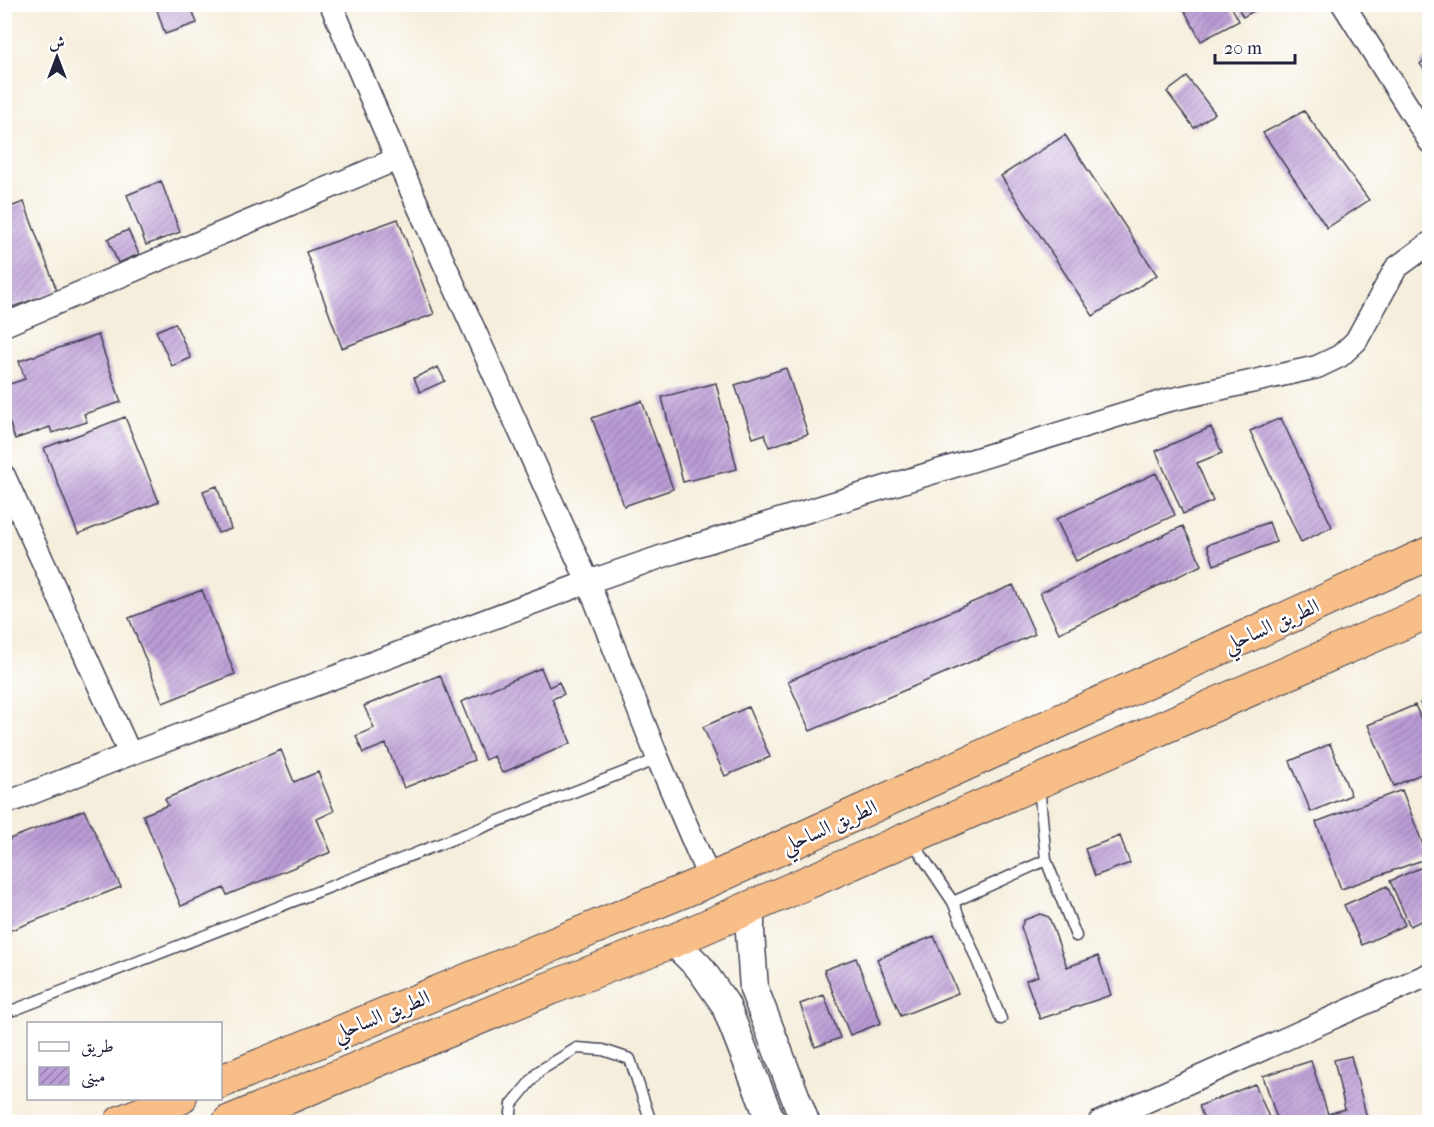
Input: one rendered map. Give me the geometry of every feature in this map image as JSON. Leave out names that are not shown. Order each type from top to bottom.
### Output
[{"type":"highway","name":"الطريق الساحلي","points":[[222,1081],[710,880],[1430,553]]},
{"type":"highway","name":"الطريق الساحلي","points":[[246,1119],[548,989],[673,941],[750,908],[1430,611]]},
{"type":"highway","points":[[121,1122],[175,1100]]},
{"type":"street","points":[[331,4],[397,159],[588,582],[658,759],[710,880]]},
{"type":"street","points":[[1343,4],[1430,142]]},
{"type":"street","points":[[4,326],[397,159]]},
{"type":"street","points":[[4,804],[130,754],[588,582],[687,548],[1165,401],[1317,367],[1340,356],[1356,340],[1396,268],[1430,243]]},
{"type":"street","points":[[4,476],[130,754]]},
{"type":"street","points":[[750,908],[754,989],[805,1122]]},
{"type":"street","points":[[673,941],[700,968],[725,1004],[771,1122]]},
{"type":"street","points":[[1100,1122],[1430,974]]},
{"type":"street","points":[[725,1004],[754,989]]},
{"type":"lane","points":[[14,1010],[658,759]]},
{"type":"lane","points":[[1039,782],[1046,860],[1076,936]]},
{"type":"lane","points":[[910,838],[953,902],[1001,1020]]},
{"type":"lane","points":[[953,902],[1046,860]]},
{"type":"lane","points":[[510,1122],[512,1104],[539,1071],[577,1048],[603,1050],[630,1059],[651,1122]]},
{"type":"building","points":[[164,4],[190,4],[197,23],[165,34],[156,7]]},
{"type":"building","points":[[1181,4],[1230,4],[1239,21],[1201,41]]},
{"type":"building","points":[[1236,4],[1266,4],[1243,17]]},
{"type":"building","points":[[1430,56],[1430,77],[1420,64]]},
{"type":"building","points":[[1187,77],[1215,113],[1194,128],[1167,92]]},
{"type":"building","points":[[1304,111],[1369,200],[1327,228],[1263,133]]},
{"type":"building","points":[[1065,135],[1157,275],[1093,316],[1001,176]]},
{"type":"building","points":[[161,181],[180,232],[146,245],[127,195]]},
{"type":"building","points":[[24,202],[57,291],[4,310],[4,209]]},
{"type":"building","points":[[398,219],[434,314],[342,348],[306,252]]},
{"type":"building","points":[[128,230],[139,254],[118,263],[108,239]]},
{"type":"building","points":[[175,323],[191,358],[172,366],[156,331]]},
{"type":"building","points":[[98,335],[121,402],[84,414],[87,422],[52,433],[50,427],[15,439],[4,407],[4,386],[25,379],[19,361]]},
{"type":"building","points":[[438,367],[445,381],[420,392],[414,378]]},
{"type":"building","points":[[786,368],[808,434],[769,447],[765,434],[753,438],[735,385]]},
{"type":"building","points":[[716,383],[737,469],[683,482],[662,397]]},
{"type":"building","points":[[642,401],[673,489],[624,506],[592,418]]},
{"type":"building","points":[[125,417],[159,502],[78,534],[44,448]]},
{"type":"building","points":[[1281,418],[1332,527],[1301,542],[1250,431]]},
{"type":"building","points":[[1211,427],[1222,453],[1197,463],[1213,501],[1183,514],[1156,451]]},
{"type":"building","points":[[1156,473],[1175,515],[1076,561],[1056,519]]},
{"type":"building","points":[[217,486],[231,529],[218,533],[203,491]]},
{"type":"building","points":[[1269,522],[1276,542],[1214,565],[1207,545]]},
{"type":"building","points":[[1183,526],[1202,565],[1059,633],[1040,593]]},
{"type":"building","points":[[1013,585],[1035,634],[810,731],[788,681]]},
{"type":"building","points":[[202,590],[235,674],[163,703],[129,618]]},
{"type":"building","points":[[541,668],[549,687],[559,682],[564,694],[552,699],[571,743],[502,773],[494,756],[485,760],[461,702]]},
{"type":"building","points":[[440,675],[474,760],[404,788],[386,744],[363,753],[356,736],[374,728],[364,706]]},
{"type":"building","points":[[1430,699],[1430,727],[1429,727],[1420,703]]},
{"type":"building","points":[[1415,705],[1430,740],[1430,770],[1394,786],[1368,725]]},
{"type":"building","points":[[748,707],[770,757],[725,776],[703,727]]},
{"type":"building","points":[[1330,744],[1351,795],[1311,812],[1290,761]]},
{"type":"building","points":[[281,750],[294,782],[318,772],[334,811],[317,819],[331,852],[227,895],[224,888],[181,906],[143,815],[168,805],[165,799]]},
{"type":"building","points":[[1402,790],[1428,858],[1341,889],[1316,822]]},
{"type":"building","points":[[84,810],[121,887],[4,933],[4,841]]},
{"type":"building","points":[[1120,836],[1130,863],[1095,876],[1085,849]]},
{"type":"building","points":[[1422,867],[1430,882],[1430,917],[1410,926],[1390,881]]},
{"type":"building","points":[[1387,886],[1405,925],[1362,945],[1344,905]]},
{"type":"building","points":[[1040,914],[1049,917],[1067,967],[1098,956],[1111,995],[1040,1019],[1026,980],[1038,976],[1021,927],[1024,920]]},
{"type":"building","points":[[934,936],[958,993],[901,1016],[877,959]]},
{"type":"building","points":[[856,958],[881,1023],[850,1035],[824,970]]},
{"type":"building","points":[[824,995],[840,1038],[815,1047],[800,1004]]},
{"type":"building","points":[[1351,1056],[1368,1122],[1278,1122],[1263,1076],[1311,1061],[1328,1114],[1345,1109],[1334,1060]]},
{"type":"building","points":[[1255,1084],[1271,1122],[1205,1122],[1199,1106]]}]
